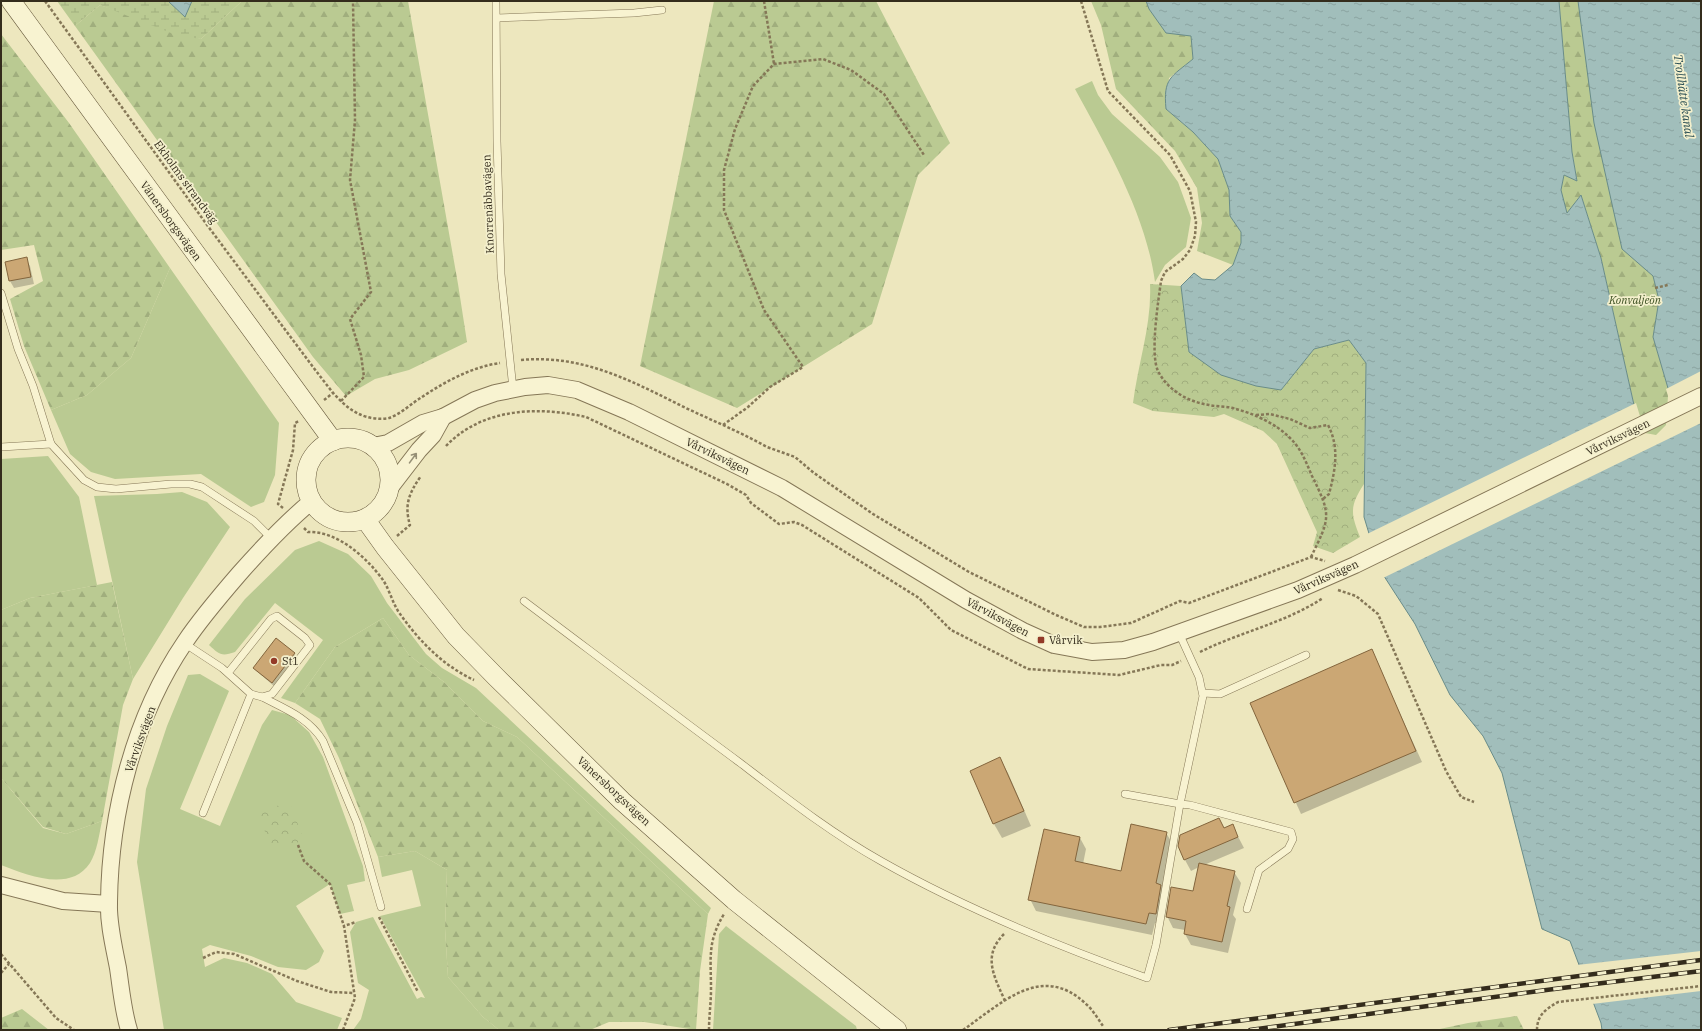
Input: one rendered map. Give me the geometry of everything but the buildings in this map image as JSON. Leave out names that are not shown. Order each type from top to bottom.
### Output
[{"type":"main road","name":"Vänersborgsvägen","points":[[11,1],[333,441]]},
{"type":"main road","points":[[354,438],[372,446],[382,455],[387,463],[390,476],[389,489],[381,507],[365,519],[350,522],[335,520],[322,513],[312,501],[306,486],[307,470],[310,462],[320,449],[333,441],[354,438]]},
{"type":"main road","name":"Vänersborgsvägen","points":[[365,519],[384,547],[456,636],[622,801],[734,900],[897,1030]]},
{"type":"street","name":"Vårviksvägen","points":[[372,446],[388,443],[424,423],[443,417],[475,400],[513,390],[548,386],[576,390],[629,412],[782,488],[966,600],[1023,631],[1054,645],[1092,652],[1117,651],[1153,642],[1298,590],[1355,565],[1701,396]]},
{"type":"street","points":[[389,489],[419,450],[433,435],[443,417]]},
{"type":"street","name":"Vårviksvägen","points":[[129,1030],[115,954],[109,904],[111,864],[119,804],[128,770],[148,711],[184,642],[213,604],[271,538],[312,501]]},
{"type":"street","points":[[1,885],[63,901],[109,904]]},
{"type":"lane","name":"Knorrenäbbavägen","points":[[496,1],[497,141],[502,274],[513,390]]},
{"type":"lane","points":[[497,18],[634,13],[662,10]]},
{"type":"lane","points":[[1,293],[18,349],[33,386],[51,444],[84,480],[97,487],[116,489],[171,484],[190,484],[202,486],[254,521],[271,538]]},
{"type":"lane","points":[[1,446],[51,444]]},
{"type":"lane","points":[[524,601],[824,825],[886,864],[937,891],[1010,923],[1106,963],[1147,978],[1156,945],[1180,804],[1201,714],[1203,693],[1199,677],[1179,633]]},
{"type":"lane","points":[[228,673],[271,619],[277,616],[305,638],[310,645],[272,694],[262,697]]},
{"type":"lane","points":[[184,642],[228,673],[251,694],[262,697],[309,722],[317,730],[357,823],[381,907]]},
{"type":"lane","points":[[1203,693],[1220,694],[1306,655]]},
{"type":"lane","points":[[203,813],[251,694]]},
{"type":"lane","points":[[1125,794],[1190,805],[1291,832],[1293,839],[1288,849],[1259,870],[1247,909]]},
{"type":"path","name":"Ekholms strandväg","points":[[45,1],[210,229],[316,371],[341,401],[359,414],[378,419],[389,418],[443,384],[472,370],[510,361],[536,359],[567,360],[602,369],[784,454],[790,454],[814,473],[873,514],[969,572],[1056,615],[1084,627],[1100,627],[1131,623],[1180,601],[1189,603],[1311,557]]},
{"type":"path","points":[[341,401],[364,377],[361,355],[350,319],[371,292],[350,180],[355,120],[353,1]]},
{"type":"path","points":[[764,1],[774,64]]},
{"type":"path","points":[[1081,1],[1108,91],[1170,155],[1190,192],[1196,222],[1195,236],[1190,250],[1183,259],[1166,272],[1161,282],[1154,351],[1158,371],[1169,387],[1187,399],[1209,405],[1235,408],[1255,415],[1279,429],[1300,449],[1327,509],[1326,526],[1311,557],[1329,562]]},
{"type":"path","points":[[723,426],[748,407],[770,387],[803,367],[764,310],[724,210],[724,170],[735,129],[753,86],[774,64],[823,59],[852,70],[884,94],[924,155]]},
{"type":"path","points":[[1655,288],[1668,285]]},
{"type":"path","points":[[1255,415],[1270,414],[1290,419],[1310,428],[1328,426],[1333,434],[1336,450],[1334,475],[1329,494],[1323,499]]},
{"type":"path","points":[[444,448],[466,430],[489,419]]},
{"type":"path","points":[[384,547],[410,525],[406,510],[407,501],[423,473]]},
{"type":"path","points":[[1336,589],[1356,596],[1378,614],[1446,771],[1461,797],[1474,802]]},
{"type":"path","points":[[298,845],[304,861],[330,884],[344,926],[355,998],[343,1030]]},
{"type":"path","points":[[381,907],[378,918],[418,992]]},
{"type":"path","points":[[709,1030],[711,990],[710,948],[714,933],[726,912]]},
{"type":"path","points":[[344,926],[356,922]]},
{"type":"path","points":[[1005,1001],[994,975],[991,961],[992,949],[1007,931],[1010,923]]},
{"type":"path","points":[[203,958],[216,952],[234,954],[297,980],[331,992],[354,993]]},
{"type":"path","points":[[1,954],[8,964],[56,1018],[74,1030]]},
{"type":"path","points":[[1,973],[8,964]]},
{"type":"path","points":[[963,1030],[1025,989],[1039,985],[1060,987],[1071,992],[1087,1005],[1103,1026]]},
{"type":"path","points":[[1537,1030],[1537,1021],[1545,1009],[1558,1002],[1701,986]]},
{"type":"green space","points":[[57,1],[168,1],[184,16],[192,1],[242,1],[201,39],[176,35],[100,5],[75,26]]},
{"type":"green space","points":[[242,1],[408,1],[467,342],[409,370],[375,379],[346,396],[313,357],[75,26],[100,5],[201,39]]},
{"type":"green space","points":[[714,1],[876,1],[950,143],[918,175],[872,324],[737,408],[640,366]]},
{"type":"green space","points":[[1091,1],[1146,1],[1149,9],[1191,36],[1193,59],[1169,78],[1166,109],[1193,132],[1218,159],[1229,190],[1230,216],[1241,232],[1241,243],[1233,265],[1197,251],[1202,223],[1197,188],[1175,151],[1116,89],[1101,25]]},
{"type":"green space","name":"Konvaljeön","points":[[1559,1],[1578,1],[1644,267],[1653,276],[1659,300],[1653,337],[1670,395],[1668,426],[1657,437],[1644,435],[1634,405],[1601,258],[1581,195],[1567,213],[1560,190],[1564,175],[1577,180],[1572,152]]},
{"type":"green space","points":[[1,34],[69,123],[170,268],[131,358],[87,395],[51,410],[24,346],[10,299],[43,281],[34,245],[1,250]]},
{"type":"green space","points":[[1092,81],[1098,95],[1112,114],[1160,157],[1178,182],[1191,218],[1186,247],[1165,265],[1155,282],[1143,231],[1124,182],[1075,89]]},
{"type":"green space","points":[[170,268],[279,423],[275,475],[264,502],[251,507],[201,474],[115,479],[91,472],[70,454],[51,410],[87,395],[131,358]]},
{"type":"green space","points":[[1150,284],[1181,286],[1189,352],[1281,390],[1314,349],[1349,340],[1366,363],[1364,484],[1356,499],[1353,510],[1353,516],[1360,537],[1333,553],[1313,546],[1317,532],[1277,444],[1263,431],[1224,414],[1214,417],[1153,411],[1133,403],[1147,329]]},
{"type":"green space","points":[[48,456],[79,497],[97,585],[30,598],[1,610],[1,459]]},
{"type":"green space","points":[[182,492],[207,502],[230,527],[183,598],[133,679],[94,496]]},
{"type":"green space","points":[[319,541],[348,554],[371,576],[387,603],[426,654],[442,668],[476,688],[711,908],[708,914],[517,737],[483,721],[444,682],[409,655],[383,618],[335,647],[295,703],[281,698],[323,640],[275,603],[235,652],[220,654],[209,645],[245,599],[295,550]]},
{"type":"green space","points":[[112,582],[133,679],[123,705],[102,821],[66,834],[43,827],[1,778],[1,610],[30,598]]},
{"type":"green space","points":[[383,618],[409,655],[444,682],[483,721],[517,737],[708,914],[700,971],[696,1030],[644,1022],[609,1022],[590,1030],[499,1030],[483,1017],[448,977],[445,928],[447,870],[415,851],[378,857],[339,758],[320,719],[295,703],[335,647]]},
{"type":"green space","points":[[200,674],[229,691],[180,809],[220,826],[262,725],[272,710],[290,715],[309,732],[323,757],[363,866],[365,881],[347,885],[354,911],[340,914],[330,884],[296,906],[324,951],[319,962],[306,970],[278,967],[251,956],[210,945],[202,949],[205,967],[224,958],[247,963],[272,974],[296,1002],[342,1018],[337,1030],[164,1030],[137,862],[146,789],[167,726],[188,675]]},
{"type":"green space","points":[[1,778],[43,828],[66,834],[102,821],[98,843],[94,854],[90,863],[82,872],[71,877],[48,879],[35,877],[1,865]]},
{"type":"green space","points":[[289,801],[304,840],[273,852],[258,814]]},
{"type":"green space","points":[[415,851],[447,870],[445,928],[448,977],[483,1017],[499,1030],[353,1030],[361,1019],[369,990],[358,983],[350,932],[356,922],[373,917],[417,999],[421,997],[425,998],[380,916],[421,906],[412,870],[382,877],[378,857]]},
{"type":"green space","points":[[726,926],[856,1026],[857,1030],[713,1030],[719,934]]},
{"type":"green space","points":[[22,1009],[49,1030],[1,1030],[1,1018]]},
{"type":"green space","points":[[1517,1016],[1524,1030],[1435,1030],[1468,1023]]},
{"type":"water","points":[[168,1],[192,1],[185,17]]},
{"type":"water","name":"Trollhätte kanal","points":[[1146,1],[1559,1],[1572,152],[1577,181],[1564,175],[1561,190],[1567,213],[1581,195],[1601,258],[1634,405],[1644,435],[1657,437],[1668,425],[1670,395],[1653,337],[1659,300],[1653,276],[1622,249],[1594,123],[1578,1],[1701,1],[1701,1030],[1602,1030],[1601,1023],[1570,941],[1542,929],[1502,773],[1483,736],[1450,695],[1415,624],[1380,570],[1364,517],[1366,363],[1349,340],[1314,349],[1281,390],[1256,386],[1221,375],[1189,352],[1181,286],[1194,273],[1202,279],[1215,280],[1233,265],[1241,243],[1241,232],[1230,216],[1229,190],[1218,159],[1193,132],[1166,109],[1165,99],[1167,84],[1179,70],[1193,59],[1191,36],[1166,33],[1149,9]]},
{"type":"pier","points":[[1701,371],[1701,423],[1383,578],[1378,571],[1367,534],[1636,403],[1645,433],[1656,435],[1666,425],[1668,396],[1666,389]]},
{"type":"pier","points":[[1701,951],[1701,991],[1592,1004],[1577,965]]},
{"type":"railway","points":[[1169,1030],[1701,960]]},
{"type":"railway","points":[[1250,1030],[1554,989],[1701,971]]},
{"type":"place","name":"Vårvik","points":[[1041,640]]},
{"type":"place","name":"St1","points":[[274,661]]}]
